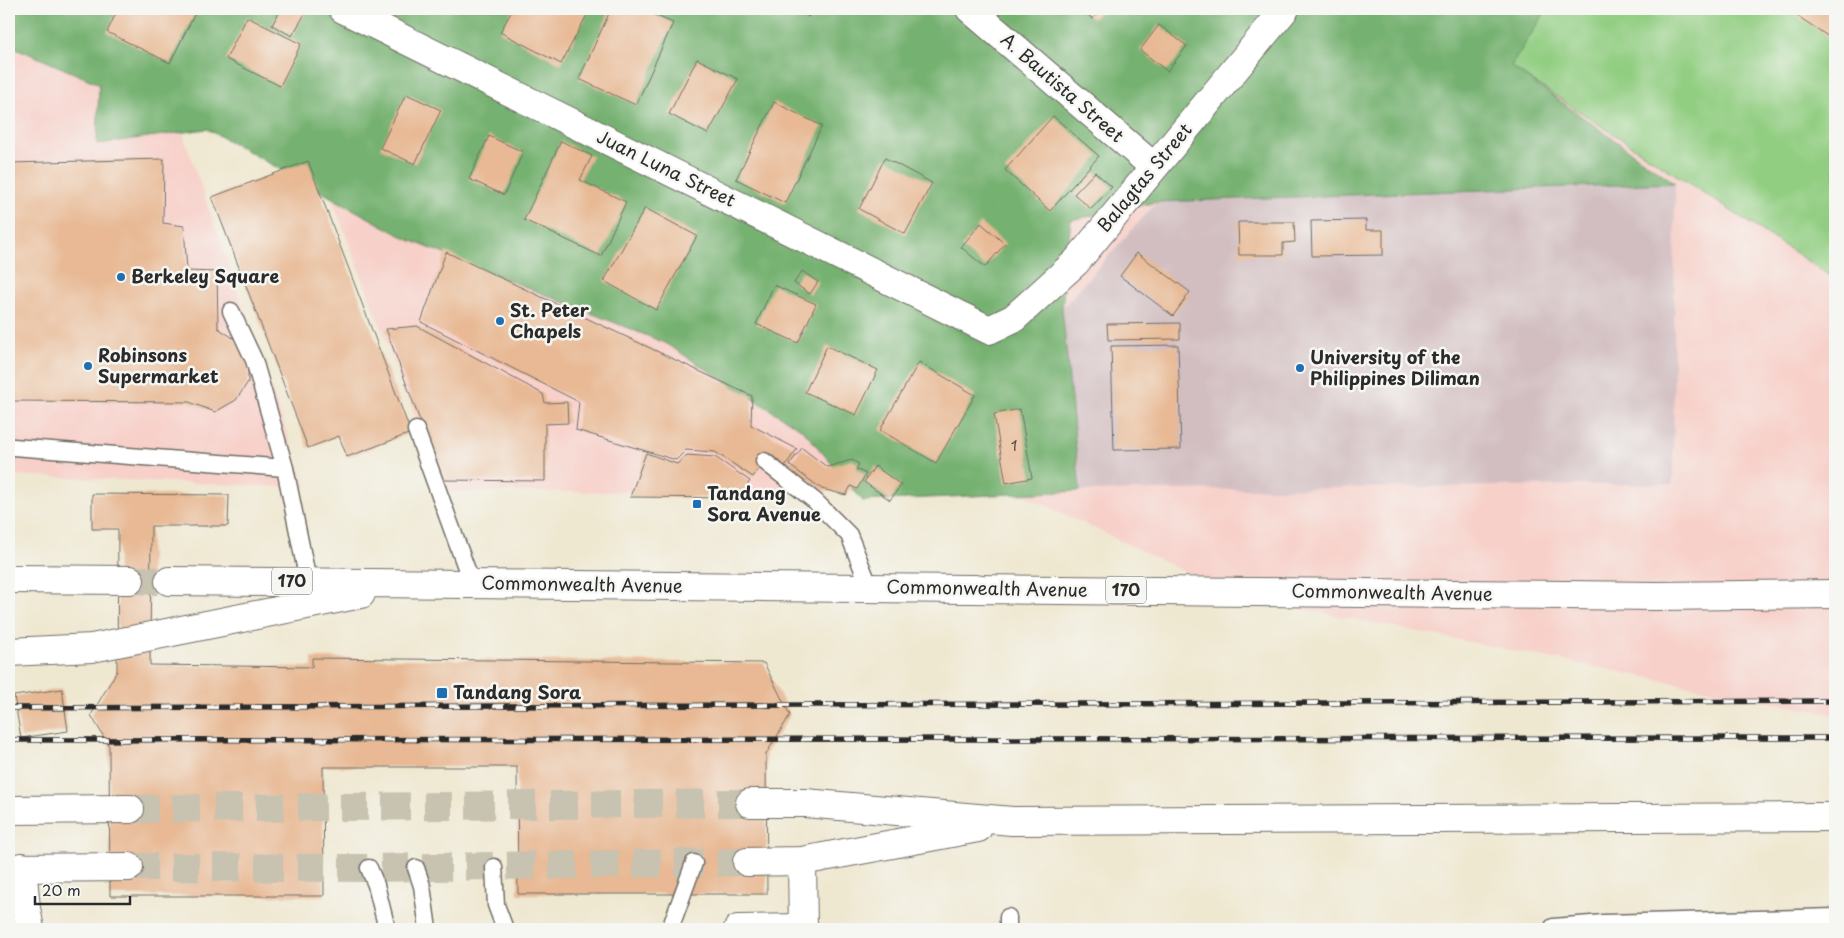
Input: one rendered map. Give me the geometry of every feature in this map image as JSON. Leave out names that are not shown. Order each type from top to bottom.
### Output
[{"type":"main road","name":"Juan Luna Street","points":[[343,9],[989,330]]},
{"type":"main road","name":"A. Bautista Street","points":[[970,9],[1154,167]]},
{"type":"main road","name":"Balagtas Street","points":[[989,330],[1014,318],[1126,216],[1154,167],[1285,9]]},
{"type":"main road","points":[[9,579],[130,580]]},
{"type":"main road","name":"Commonwealth Avenue","points":[[169,581],[1658,596],[1835,594]]},
{"type":"main road","points":[[9,652],[92,648],[416,582]]},
{"type":"main road","points":[[750,803],[805,803],[1012,821],[1835,817]]},
{"type":"main road","points":[[9,810],[130,809]]},
{"type":"main road","points":[[748,862],[802,861],[1012,821]]},
{"type":"main road","points":[[738,929],[804,929],[802,861]]},
{"type":"main road","points":[[30,929],[26,908],[12,863],[129,867]]},
{"type":"lane","points":[[232,311],[254,360],[285,468],[308,581]]},
{"type":"lane","points":[[416,430],[472,584]]},
{"type":"lane","points":[[13,447],[285,468]]},
{"type":"lane","points":[[764,461],[815,501],[849,534],[870,588]]},
{"type":"lane","points":[[670,929],[694,863]]},
{"type":"lane","points":[[494,867],[496,905],[505,929]]},
{"type":"lane","points":[[369,868],[376,885],[387,929]]},
{"type":"lane","points":[[416,868],[422,886],[428,929]]},
{"type":"lane","points":[[1553,927],[1604,923],[1835,917]]},
{"type":"shaded area","name":"Berkeley Square","points":[[9,9],[164,80],[306,488],[9,475]]},
{"type":"shaded area","name":"University of the Philippines Diliman","points":[[31,9],[1835,9],[1835,715],[1234,595],[1005,486]]},
{"type":"shaded area","name":"St. Peter Chapels","points":[[319,165],[959,491],[444,492]]},
{"type":"shaded area","points":[[1675,183],[1673,484],[1080,491],[1062,308],[1157,202]]},
{"type":"green space","points":[[9,9],[1547,9],[1511,66],[1675,183],[1158,202],[1071,220],[1062,308],[1080,491],[863,501],[804,431],[665,343],[407,239],[207,129],[97,144],[99,84],[9,45]]},
{"type":"green space","points":[[1547,9],[1835,9],[1835,279],[1510,66]]},
{"type":"building","points":[[118,9],[197,9],[170,63],[107,32]]},
{"type":"building","points":[[281,9],[300,9],[306,12],[292,36],[272,25]]},
{"type":"building","points":[[513,9],[590,9],[561,64],[500,32]]},
{"type":"building","points":[[611,9],[641,9],[673,23],[636,105],[579,79]]},
{"type":"building","points":[[799,9],[816,9],[808,17]]},
{"type":"building","points":[[1080,9],[1101,9],[1093,19]]},
{"type":"building","points":[[1787,9],[1835,9],[1835,41]]},
{"type":"building","points":[[247,17],[301,44],[280,86],[226,59]]},
{"type":"building","points":[[1159,25],[1187,46],[1167,71],[1140,50]]},
{"type":"building","points":[[697,59],[738,79],[708,134],[669,114]]},
{"type":"building","points":[[406,94],[441,110],[415,164],[380,148]]},
{"type":"building","points":[[774,102],[822,126],[785,203],[736,179]]},
{"type":"building","points":[[1053,116],[1099,156],[1050,211],[1005,170]]},
{"type":"building","points":[[489,136],[523,152],[504,195],[469,179]]},
{"type":"building","points":[[561,141],[592,156],[580,180],[626,202],[601,256],[524,220]]},
{"type":"building","points":[[885,158],[932,183],[905,234],[859,209]]},
{"type":"building","points":[[164,159],[163,223],[184,226],[187,271],[217,272],[218,328],[239,342],[248,357],[248,382],[236,400],[215,412],[189,402],[9,401],[9,163]]},
{"type":"building","points":[[308,161],[411,433],[347,457],[339,436],[308,448],[212,197]]},
{"type":"building","points":[[1095,172],[1112,187],[1091,209],[1074,194]]},
{"type":"building","points":[[645,208],[697,236],[656,310],[604,281]]},
{"type":"building","points":[[1366,220],[1366,230],[1383,230],[1383,255],[1312,256],[1311,221]]},
{"type":"building","points":[[1238,222],[1294,222],[1295,242],[1283,243],[1283,255],[1239,255]]},
{"type":"building","points":[[981,223],[1005,244],[985,267],[961,247]]},
{"type":"building","points":[[446,252],[752,396],[751,425],[797,449],[785,466],[769,453],[753,477],[715,452],[686,450],[676,460],[576,430],[579,402],[421,322]]},
{"type":"building","points":[[1137,253],[1190,292],[1173,316],[1120,276]]},
{"type":"building","points":[[802,271],[818,282],[810,294],[794,283]]},
{"type":"building","points":[[774,285],[816,304],[798,343],[756,324]]},
{"type":"building","points":[[1180,323],[1180,339],[1108,340],[1107,324]]},
{"type":"building","points":[[417,326],[543,394],[545,403],[567,402],[568,423],[545,424],[545,481],[442,480],[386,329]]},
{"type":"building","points":[[1178,345],[1181,449],[1114,450],[1111,346]]},
{"type":"building","points":[[827,346],[878,370],[856,415],[805,392]]},
{"type":"building","points":[[919,362],[975,395],[936,463],[880,430]]},
{"type":"building","points":[[1020,409],[1032,478],[1006,483],[994,414]]},
{"type":"building","points":[[802,448],[827,467],[852,460],[859,464],[856,469],[866,474],[857,489],[851,486],[846,495],[822,489],[789,465]]},
{"type":"building","points":[[646,453],[677,464],[687,455],[715,457],[750,481],[738,498],[630,497]]},
{"type":"building","points":[[875,466],[901,485],[890,500],[864,482]]},
{"type":"building","name":"Tandang Sora","points":[[92,494],[229,495],[228,526],[151,526],[150,665],[312,667],[312,658],[764,663],[790,715],[766,754],[767,894],[518,894],[517,767],[323,767],[324,896],[110,896],[109,746],[91,715],[117,671],[118,529],[92,529]]},
{"type":"building","points":[[62,689],[68,731],[21,738],[14,696]]},
{"type":"tunnel","points":[[130,580],[169,581]]},
{"type":"tunnel","points":[[130,809],[750,803]]},
{"type":"tunnel","points":[[129,867],[369,868],[747,862]]},
{"type":"railway","points":[[9,708],[1835,701]]},
{"type":"railway","points":[[9,740],[1835,738]]},
{"type":"place","name":"Berkeley Square","points":[[121,277]]},
{"type":"place","name":"St. Peter Chapels","points":[[500,321]]},
{"type":"place","name":"Robinsons Supermarket","points":[[88,366]]},
{"type":"place","name":"University of the Philippines Diliman","points":[[1300,368]]},
{"type":"place","name":"Tandang Sora Avenue","points":[[697,504]]},
{"type":"place","name":"Tandang Sora","points":[[442,693]]}]
